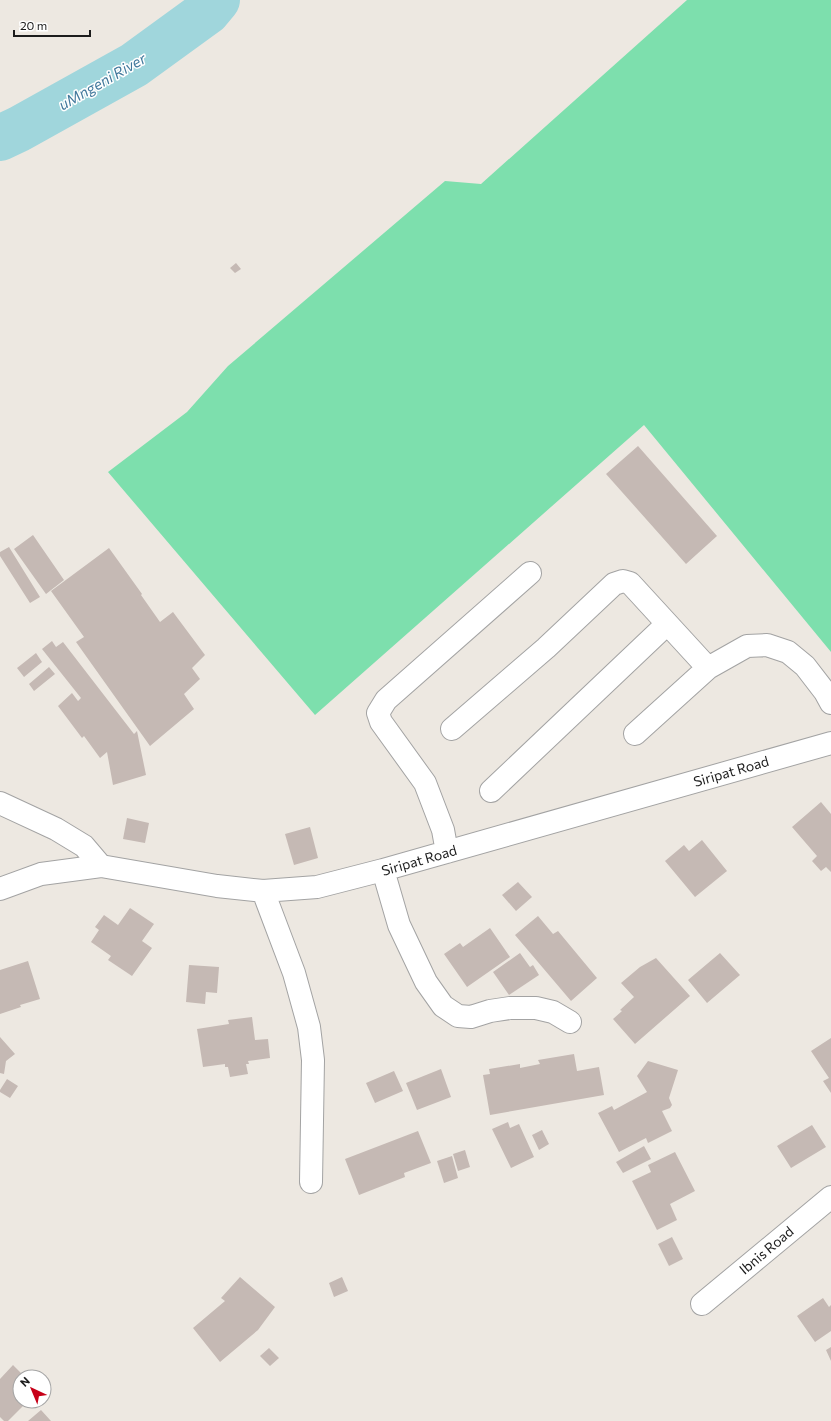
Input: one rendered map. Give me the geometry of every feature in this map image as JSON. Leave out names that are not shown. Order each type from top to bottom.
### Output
[{"type":"street","points":[[447,852],[442,830],[425,783],[382,722],[378,713],[386,700],[530,573]]},
{"type":"street","points":[[452,729],[546,648],[614,584],[623,581],[630,584],[708,668]]},
{"type":"street","points":[[491,791],[667,624]]},
{"type":"street","points":[[635,734],[708,668],[748,646],[767,645],[788,652],[805,666],[825,692],[831,703]]},
{"type":"street","name":"Siripat Road","points":[[0,889],[41,874],[101,866],[263,892],[317,887],[383,870],[831,743]]},
{"type":"street","points":[[0,803],[56,829],[84,846],[101,866]]},
{"type":"street","points":[[383,870],[399,926],[426,982],[443,1006],[458,1016],[471,1017],[490,1011],[510,1008],[536,1008],[553,1012],[570,1022]]},
{"type":"street","points":[[263,892],[294,973],[309,1027],[313,1060],[310,1182]]},
{"type":"street","name":"Ibnis Road","points":[[702,1304],[831,1197]]},
{"type":"green space","points":[[687,0],[831,0],[831,652],[644,425],[315,715],[108,472],[187,412],[228,366],[445,181],[481,184]]},
{"type":"building","points":[[236,263],[241,269],[235,273],[230,268]]},
{"type":"building","points":[[638,446],[717,536],[686,564],[606,474]]},
{"type":"building","points":[[33,535],[64,580],[46,594],[14,549]]},
{"type":"building","points":[[9,547],[40,597],[30,603],[0,556],[0,552]]},
{"type":"building","points":[[109,548],[160,622],[173,612],[205,655],[192,668],[200,679],[184,694],[194,709],[150,746],[76,642],[84,637],[51,591]]},
{"type":"building","points":[[52,641],[56,647],[63,642],[134,734],[137,731],[146,775],[113,785],[107,752],[100,758],[84,736],[82,738],[58,706],[72,693],[78,701],[81,698],[42,649]]},
{"type":"building","points":[[36,653],[42,662],[24,677],[17,668]]},
{"type":"building","points":[[49,667],[55,674],[34,691],[29,684]]},
{"type":"building","points":[[821,802],[831,814],[831,872],[826,867],[821,871],[812,861],[817,856],[792,827]]},
{"type":"building","points":[[127,818],[149,823],[145,843],[123,839]]},
{"type":"building","points":[[310,827],[318,858],[294,865],[285,834]]},
{"type":"building","points":[[702,840],[727,871],[695,897],[665,861],[684,845],[689,851]]},
{"type":"building","points":[[518,882],[532,897],[516,911],[502,895]]},
{"type":"building","points":[[130,908],[154,924],[142,941],[152,948],[132,976],[108,960],[111,956],[91,942],[99,930],[95,927],[104,915],[118,925]]},
{"type":"building","points":[[538,916],[553,934],[558,931],[597,978],[571,1001],[515,935]]},
{"type":"building","points":[[490,928],[510,957],[467,987],[444,954],[460,943],[463,947]]},
{"type":"building","points":[[520,953],[530,967],[533,965],[539,975],[509,995],[493,972]]},
{"type":"building","points":[[720,953],[740,975],[707,1003],[688,980]]},
{"type":"building","points":[[656,958],[690,996],[635,1044],[613,1019],[634,997],[621,983],[640,967]]},
{"type":"building","points":[[28,961],[40,999],[20,1005],[21,1007],[0,1014],[0,970]]},
{"type":"building","points":[[189,965],[219,967],[217,993],[206,992],[205,1004],[186,1002]]},
{"type":"building","points":[[252,1017],[255,1040],[268,1039],[270,1058],[248,1061],[249,1064],[246,1064],[248,1074],[230,1077],[228,1067],[225,1067],[225,1064],[203,1067],[197,1029],[229,1024],[228,1020]]},
{"type":"building","points":[[0,1037],[15,1054],[6,1061],[4,1074],[0,1073]]},
{"type":"building","points":[[831,1038],[831,1093],[823,1081],[829,1078],[811,1051]]},
{"type":"building","points":[[574,1054],[577,1071],[599,1067],[604,1095],[490,1115],[483,1075],[490,1074],[489,1069],[520,1064],[520,1068],[540,1064],[538,1060]]},
{"type":"building","points":[[648,1061],[678,1070],[669,1098],[672,1105],[670,1108],[662,1111],[672,1131],[648,1143],[646,1138],[619,1152],[598,1113],[612,1106],[614,1110],[647,1092],[637,1076]]},
{"type":"building","points":[[441,1069],[451,1097],[417,1110],[406,1083]]},
{"type":"building","points":[[394,1071],[403,1091],[375,1103],[366,1083]]},
{"type":"building","points":[[7,1079],[18,1086],[10,1098],[0,1092]]},
{"type":"building","points":[[508,1122],[510,1128],[519,1124],[534,1157],[511,1168],[492,1129]]},
{"type":"building","points":[[812,1125],[826,1147],[791,1168],[777,1146]]},
{"type":"building","points":[[542,1130],[549,1144],[539,1150],[532,1135]]},
{"type":"building","points":[[418,1131],[431,1163],[404,1173],[405,1177],[359,1195],[345,1159]]},
{"type":"building","points":[[644,1146],[651,1159],[623,1173],[616,1162]]},
{"type":"building","points":[[465,1150],[470,1167],[458,1171],[453,1154]]},
{"type":"building","points":[[675,1152],[695,1191],[670,1204],[677,1220],[657,1230],[632,1181],[651,1172],[648,1165]]},
{"type":"building","points":[[452,1156],[458,1178],[444,1183],[437,1161]]},
{"type":"building","points":[[672,1237],[683,1259],[669,1266],[658,1244]]},
{"type":"building","points":[[240,1277],[275,1307],[258,1330],[220,1362],[193,1328],[225,1301],[221,1298]]},
{"type":"building","points":[[342,1277],[348,1291],[334,1297],[329,1283]]},
{"type":"building","points":[[823,1298],[829,1307],[831,1305],[831,1331],[815,1342],[797,1316]]},
{"type":"building","points":[[831,1347],[831,1361],[826,1350]]},
{"type":"building","points":[[269,1348],[279,1358],[270,1366],[260,1356]]},
{"type":"building","points":[[13,1365],[17,1369],[12,1369],[12,1409],[20,1409],[8,1421],[4,1421],[0,1417],[0,1379]]},
{"type":"building","points":[[41,1410],[51,1421],[28,1421]]},
{"type":"waterway","name":"uMngeni River","points":[[0,138],[134,65],[207,12],[217,0]]}]
